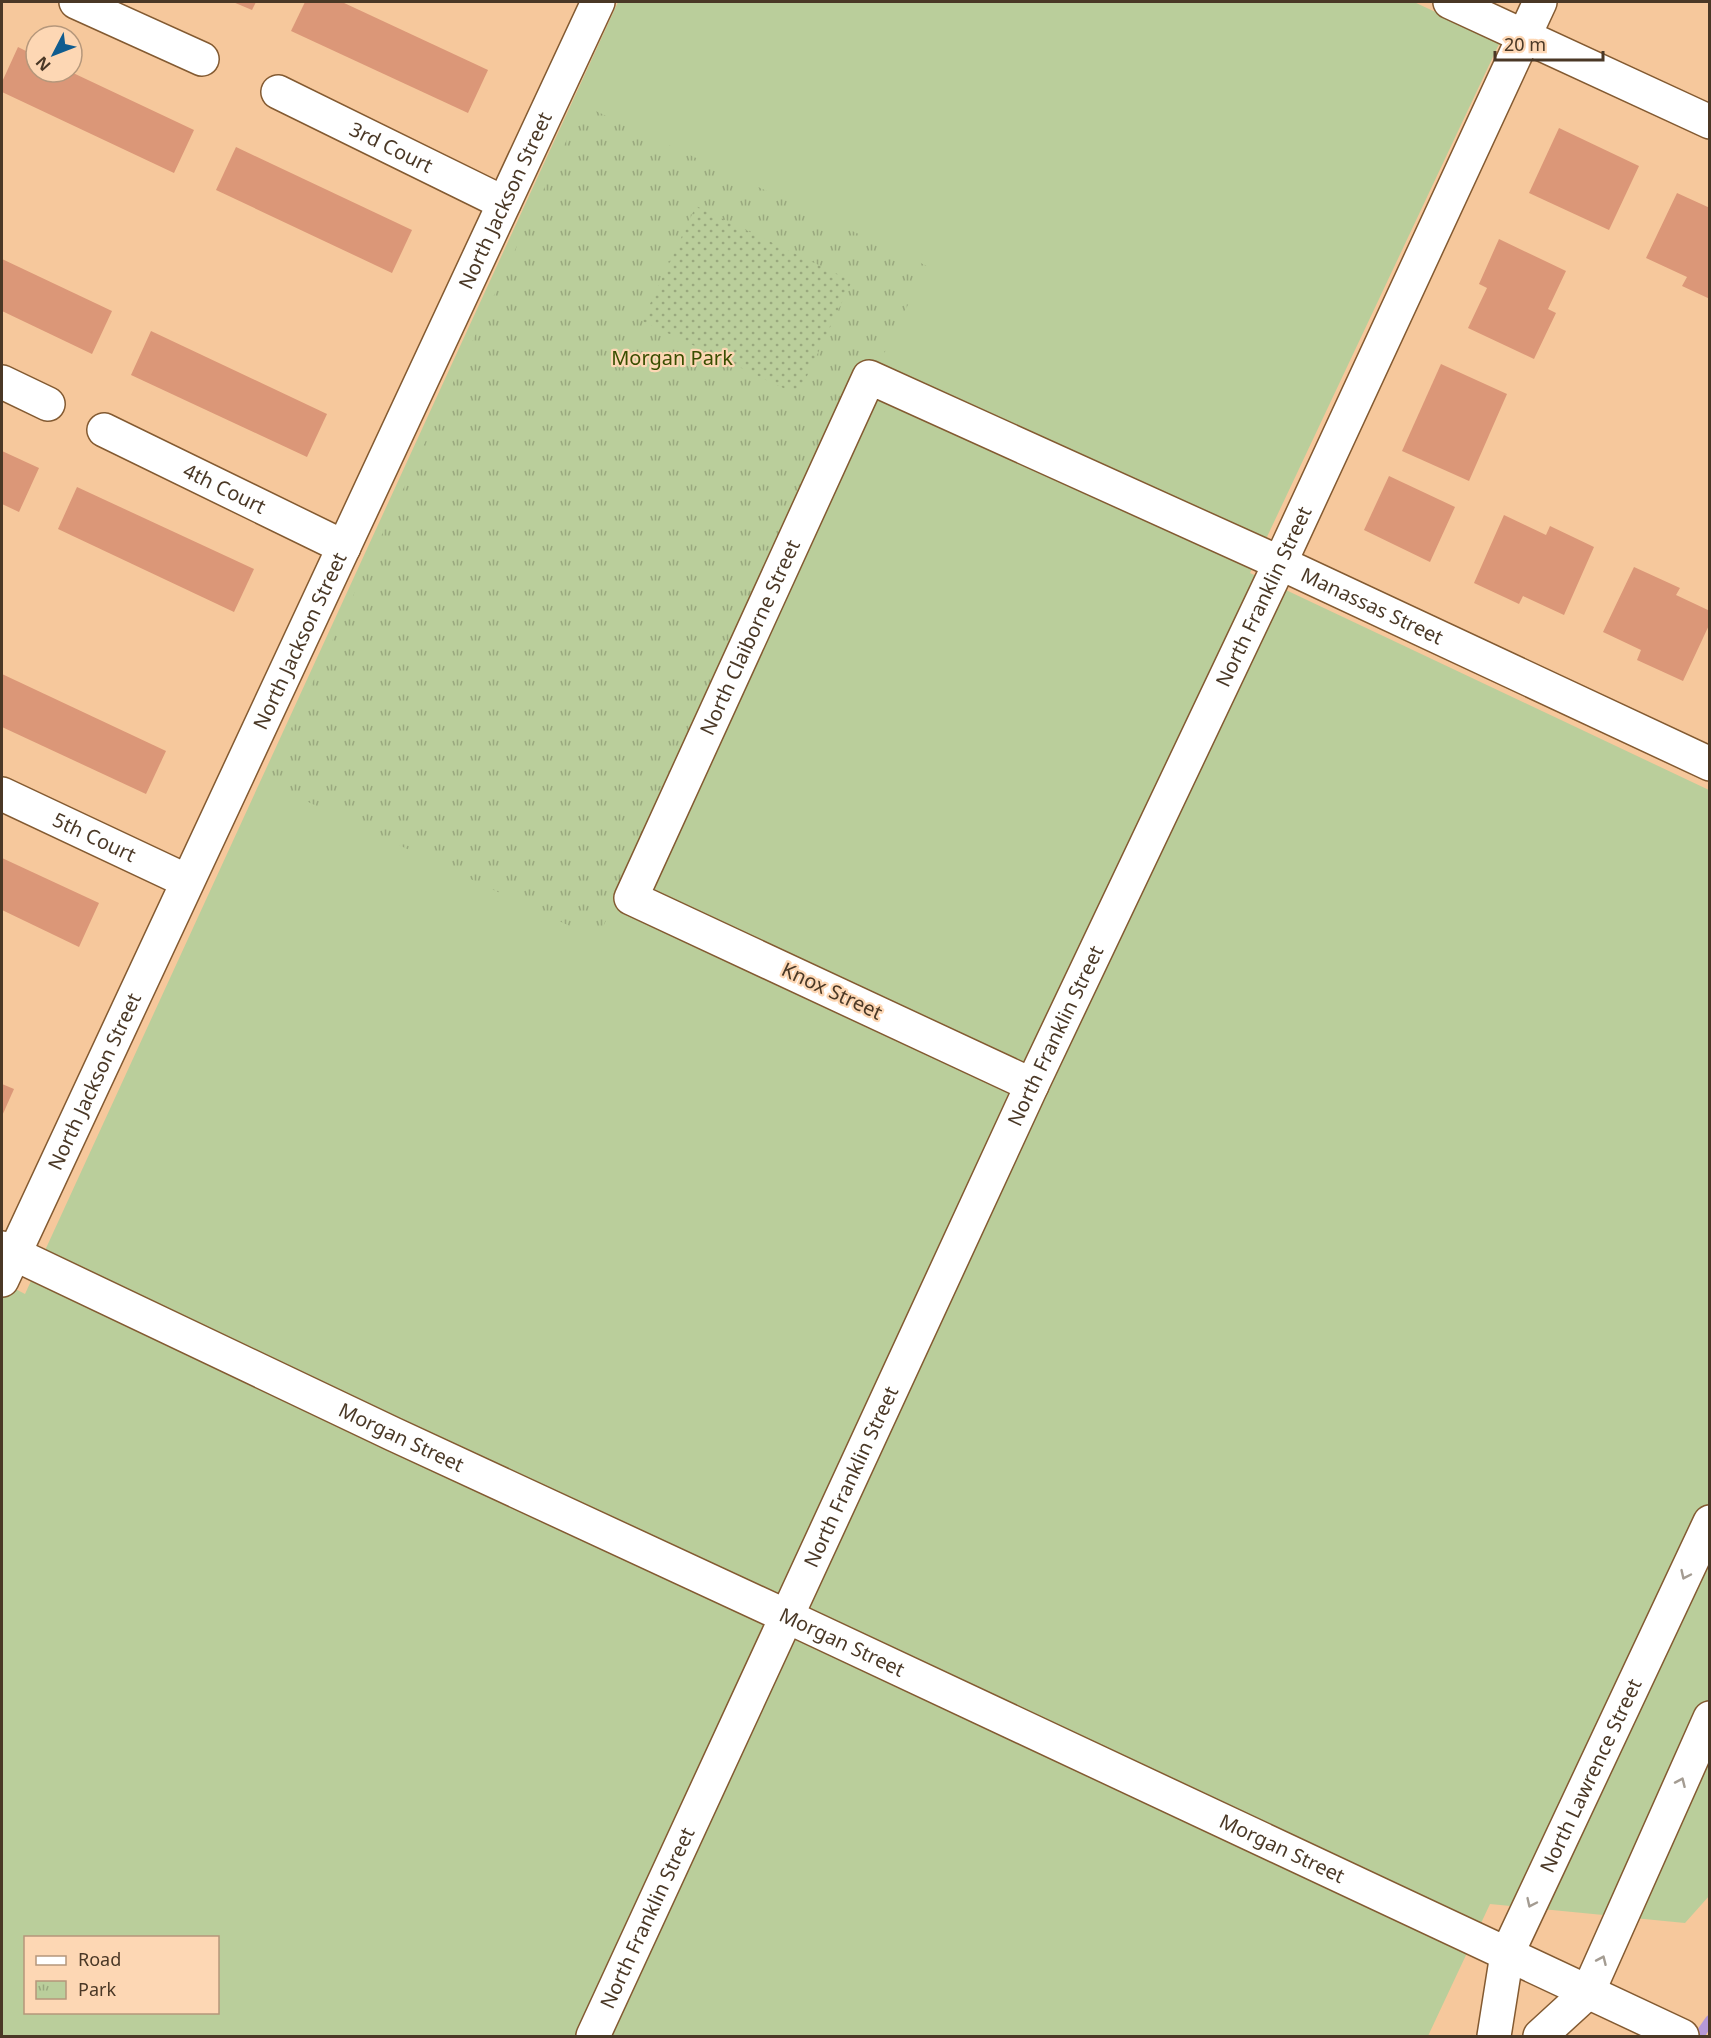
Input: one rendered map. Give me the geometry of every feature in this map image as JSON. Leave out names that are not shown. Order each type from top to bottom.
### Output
[{"type":"street","points":[[76,2],[202,59]]},
{"type":"street","name":"North Jackson Street","points":[[5,1261],[187,881],[598,2]]},
{"type":"street","points":[[1450,2],[1710,122]]},
{"type":"street","name":"North Franklin Street","points":[[592,2037],[1032,1085],[1280,563],[1540,2]]},
{"type":"street","name":"3rd Court","points":[[278,92],[504,203]]},
{"type":"street","name":"Manassas Street","points":[[869,377],[1280,563],[1710,764]]},
{"type":"street","name":"North Claiborne Street","points":[[631,898],[869,377]]},
{"type":"street","points":[[2,382],[48,404]]},
{"type":"street","name":"4th Court","points":[[104,430],[344,547]]},
{"type":"street","name":"5th Court","points":[[2,794],[187,881]]},
{"type":"street","name":"Knox Street","points":[[631,898],[1032,1085]]},
{"type":"street","name":"Morgan Street","points":[[5,1261],[404,1440],[786,1616],[1672,2032]]},
{"type":"street","name":"North Lawrence Street","points":[[1494,2037],[1507,1954],[1710,1522]]},
{"type":"street","points":[[1540,2037],[1588,1992],[1710,1718]]},
{"type":"green space","points":[[618,2],[1414,2],[1500,42],[1250,573],[1709,790],[1710,1895],[1685,1923],[1490,1904],[1428,2036],[2,2036],[2,1282],[25,1294]]},
{"type":"green space","name":"Morgan Park","points":[[583,105],[927,266],[597,939],[266,782]]},
{"type":"green space","points":[[696,206],[852,281],[798,395],[642,321]]},
{"type":"building","points":[[233,2],[256,2],[252,10]]},
{"type":"building","points":[[305,2],[342,2],[488,70],[468,113],[291,31]]},
{"type":"building","points":[[18,47],[24,50],[24,84],[84,84],[84,78],[194,130],[174,173],[2,92],[2,82]]},
{"type":"building","points":[[1559,128],[1639,166],[1609,230],[1529,193]]},
{"type":"building","points":[[236,147],[412,230],[392,273],[216,190]]},
{"type":"building","points":[[1677,193],[1710,208],[1710,299],[1682,286],[1687,277],[1646,258]]},
{"type":"building","points":[[1499,239],[1566,271],[1548,309],[1556,313],[1534,359],[1468,328],[1487,288],[1479,284]]},
{"type":"building","points":[[2,259],[112,311],[92,354],[2,311]]},
{"type":"building","points":[[151,331],[327,414],[307,457],[131,375]]},
{"type":"building","points":[[1441,364],[1507,394],[1469,481],[1402,451]]},
{"type":"building","points":[[2,451],[39,468],[19,512],[2,504]]},
{"type":"building","points":[[1389,476],[1455,507],[1430,562],[1364,530]]},
{"type":"building","points":[[77,487],[254,569],[234,612],[58,529]]},
{"type":"building","points":[[1504,515],[1546,535],[1550,526],[1594,547],[1564,615],[1523,596],[1519,604],[1474,583]]},
{"type":"building","points":[[1634,567],[1680,588],[1676,595],[1710,611],[1710,623],[1683,681],[1637,660],[1641,650],[1603,632]]},
{"type":"building","points":[[2,674],[166,751],[146,794],[2,727]]},
{"type":"building","points":[[2,858],[99,903],[79,947],[2,910]]},
{"type":"building","points":[[2,1084],[14,1089],[2,1116]]},
{"type":"waterway","points":[[1699,2036],[1710,2020]]}]
